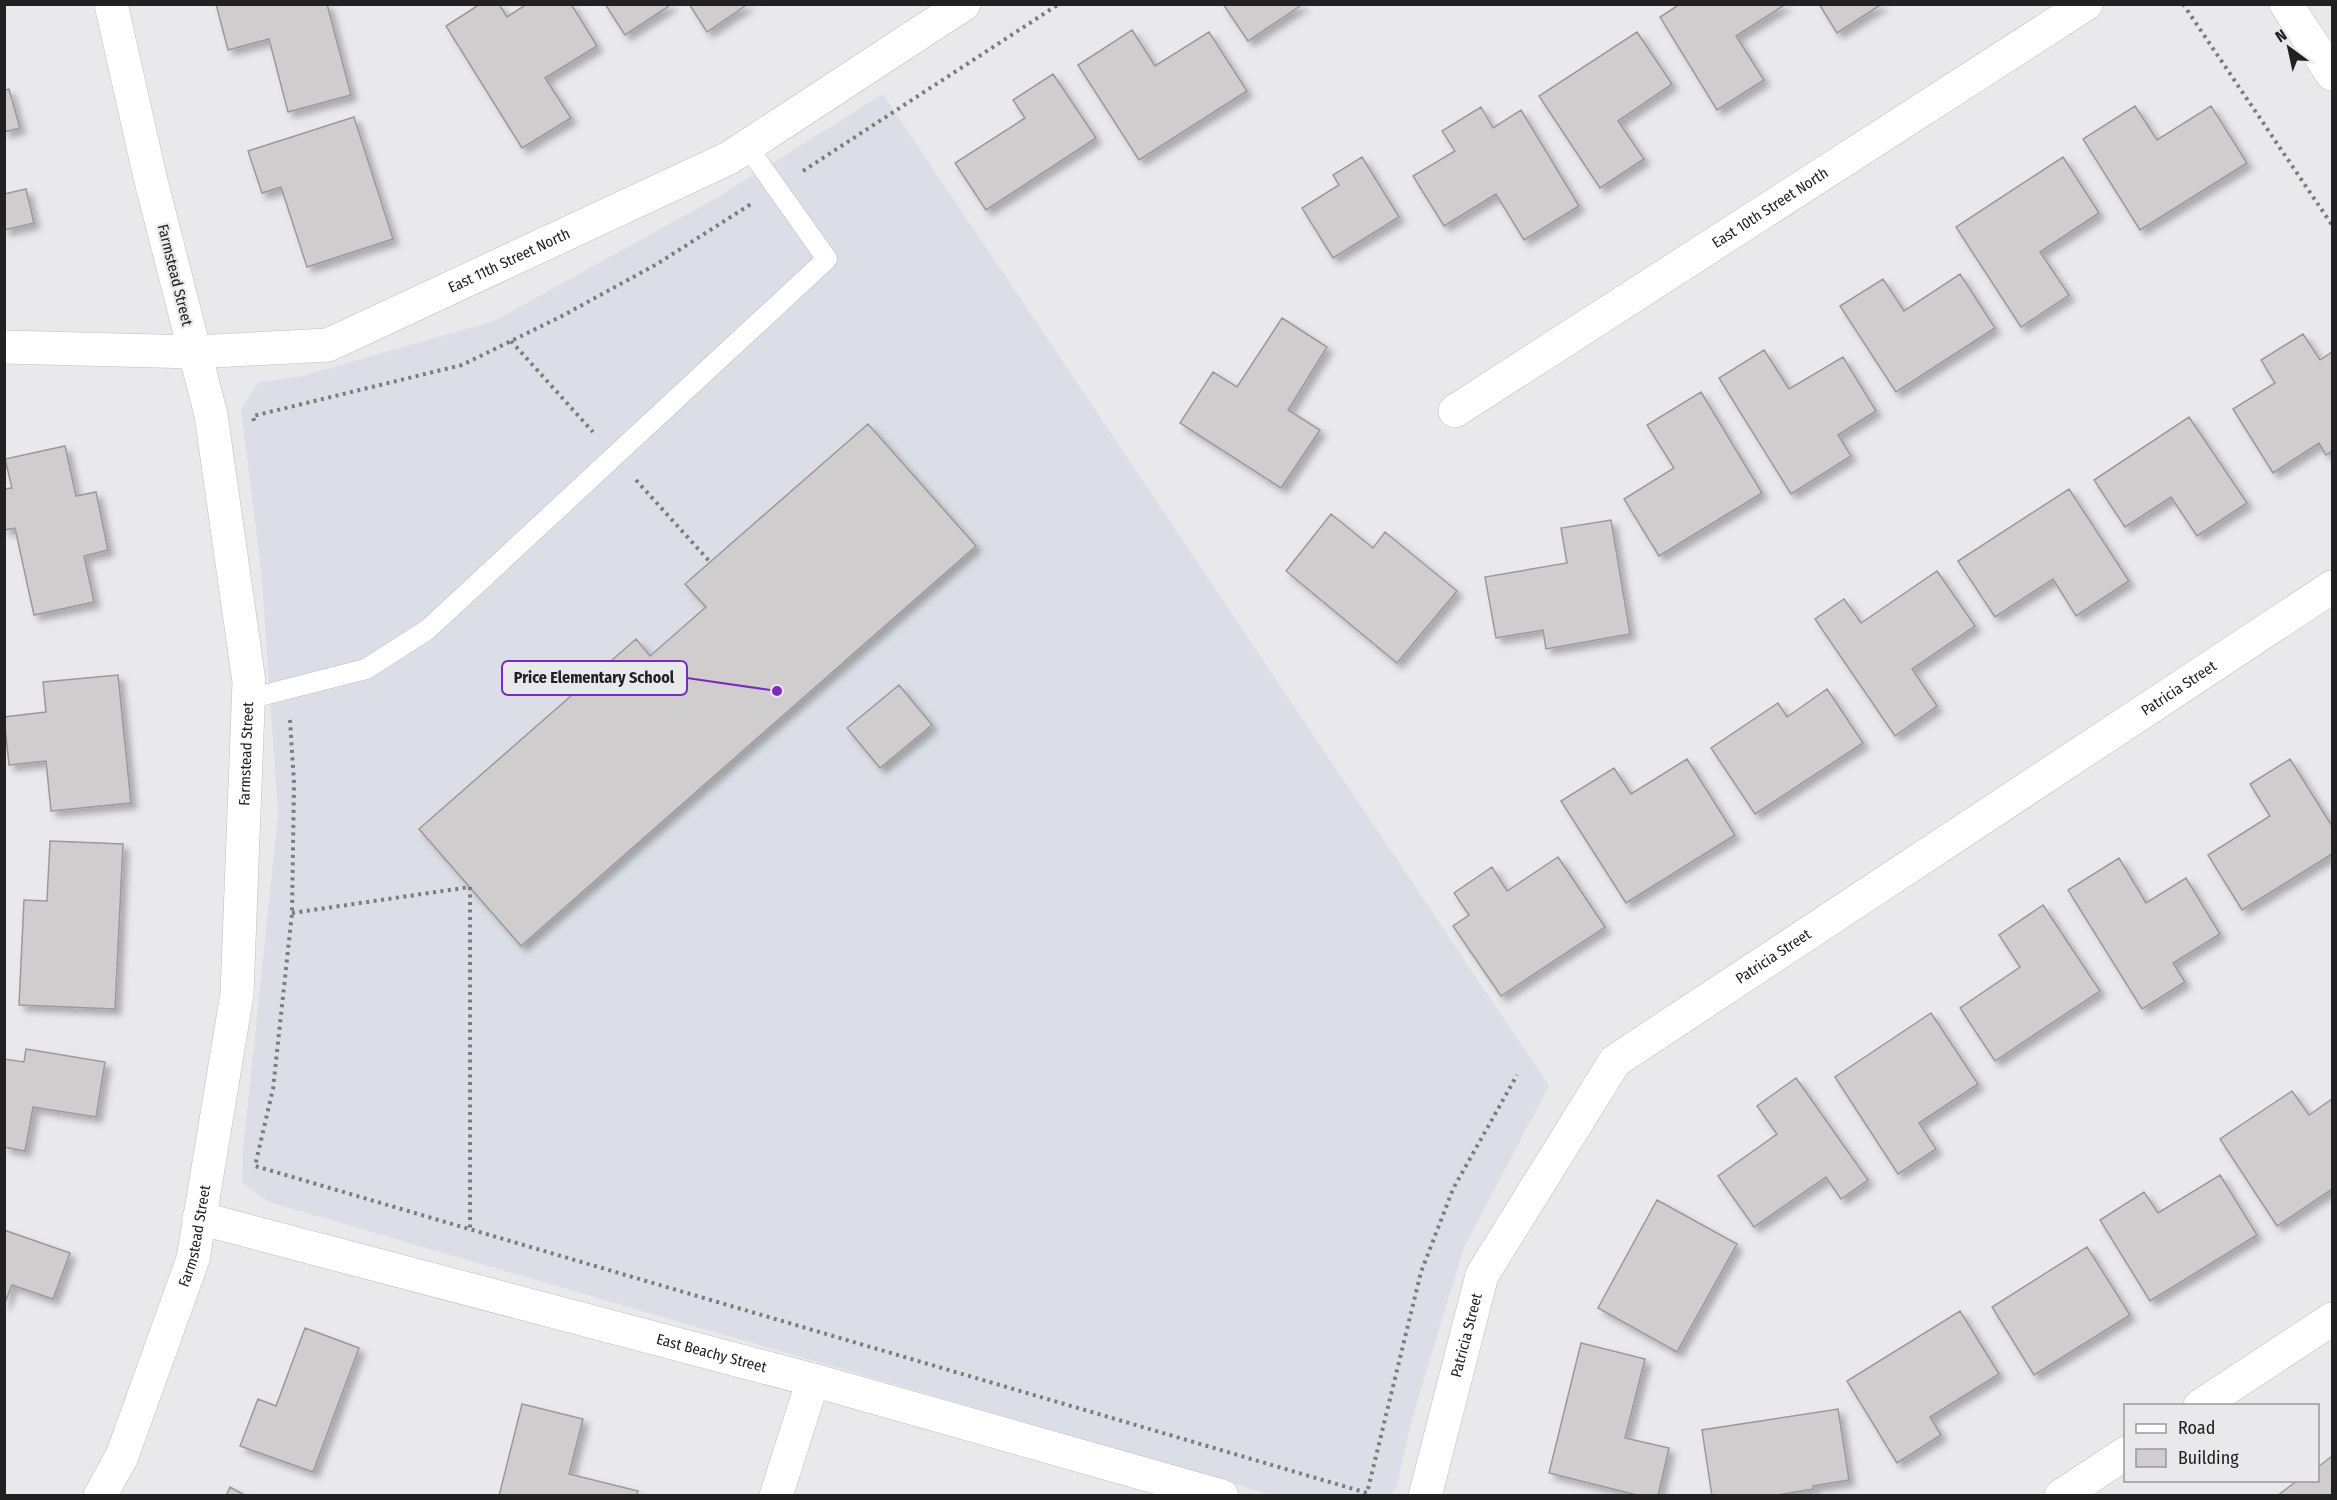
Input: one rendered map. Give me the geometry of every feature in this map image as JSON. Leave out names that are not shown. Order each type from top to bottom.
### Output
[{"type":"street","name":"Farmstead Street","points":[[100,1496],[122,1456],[193,1259],[237,994],[249,682],[211,415],[150,177],[111,4]]},
{"type":"street","name":"East 11th Street North","points":[[4,347],[195,352],[328,345],[729,158],[964,4]]},
{"type":"street","name":"East 10th Street North","points":[[1455,411],[2086,4]]},
{"type":"street","points":[[2286,4],[2332,74]]},
{"type":"street","name":"Patricia Street","points":[[1425,1496],[1482,1275],[1615,1062],[2332,587]]},
{"type":"street","name":"East Beachy Street","points":[[199,1218],[813,1380],[1222,1496]]},
{"type":"street","points":[[2203,1404],[2332,1319]]},
{"type":"street","points":[[776,1496],[813,1380]]},
{"type":"street","points":[[2061,1496],[2124,1455]]},
{"type":"lane","points":[[248,699],[366,669],[427,630],[827,259],[747,146]]},
{"type":"path","points":[[255,428],[253,416],[462,365],[562,316],[657,264],[1059,4]]},
{"type":"path","points":[[2182,4],[2332,225]]},
{"type":"path","points":[[288,688],[294,783],[292,913],[273,1089],[255,1166],[1367,1493],[1421,1272],[1453,1189],[1517,1075]]},
{"type":"path","points":[[292,913],[470,887],[470,1230]]},
{"type":"shaded area","points":[[883,94],[1549,1086],[1464,1247],[1414,1412],[1396,1488],[1390,1495],[1273,1495],[269,1202],[242,1183],[243,1150],[278,814],[261,569],[241,410],[258,382],[299,377],[494,321],[718,197]]},
{"type":"building","points":[[216,4],[327,4],[351,95],[288,112],[269,39],[228,50]]},
{"type":"building","points":[[480,4],[499,4],[507,17],[527,4],[571,4],[597,46],[545,78],[571,118],[522,148],[446,26]]},
{"type":"building","points":[[605,4],[672,4],[625,35]]},
{"type":"building","points":[[689,4],[748,4],[707,32]]},
{"type":"building","points":[[1223,4],[1303,4],[1248,41]]},
{"type":"building","points":[[1680,4],[1786,4],[1736,36],[1764,80],[1717,110],[1660,17]]},
{"type":"building","points":[[1819,4],[1882,4],[1837,33]]},
{"type":"building","points":[[1132,30],[1155,66],[1209,32],[1247,91],[1139,160],[1078,65]]},
{"type":"building","points":[[1637,32],[1672,84],[1618,121],[1644,159],[1600,188],[1539,96]]},
{"type":"building","points":[[1053,74],[1096,138],[986,210],[955,163],[1025,118],[1013,100]]},
{"type":"building","points":[[9,89],[20,128],[4,132],[4,90]]},
{"type":"building","points":[[2135,106],[2157,140],[2211,106],[2247,163],[2140,230],[2083,139]]},
{"type":"building","points":[[1481,107],[1493,128],[1521,110],[1579,206],[1524,240],[1496,194],[1444,226],[1413,176],[1455,151],[1442,131]]},
{"type":"building","points":[[354,117],[393,239],[307,267],[281,187],[262,193],[248,151]]},
{"type":"building","points":[[1362,157],[1399,217],[1333,258],[1302,208],[1339,185],[1333,175]]},
{"type":"building","points":[[2063,157],[2099,213],[2040,252],[2069,295],[2021,327],[1956,227]]},
{"type":"building","points":[[26,189],[34,223],[4,230],[4,194]]},
{"type":"building","points":[[1960,274],[1995,328],[1896,392],[1840,306],[1883,279],[1904,311]]},
{"type":"building","points":[[1282,318],[1327,347],[1288,410],[1320,430],[1281,488],[1180,423],[1213,372],[1237,387]]},
{"type":"building","points":[[2303,334],[2320,360],[2332,352],[2332,451],[2326,455],[2319,443],[2273,473],[2233,409],[2275,383],[2261,360]]},
{"type":"building","points":[[1764,350],[1789,389],[1843,357],[1876,411],[1838,435],[1851,456],[1791,494],[1719,378]]},
{"type":"building","points":[[1701,392],[1762,493],[1659,556],[1624,499],[1674,468],[1647,425]]},
{"type":"building","points":[[2189,417],[2247,503],[2197,536],[2171,497],[2125,527],[2094,480]]},
{"type":"building","points":[[868,424],[976,546],[521,946],[419,829],[636,639],[650,656],[706,607],[685,584]]},
{"type":"building","points":[[65,446],[76,496],[96,492],[108,550],[84,556],[94,602],[34,615],[15,528],[4,530],[4,489],[12,488],[5,459]]},
{"type":"building","points":[[2069,489],[2129,581],[2076,616],[2053,579],[1995,617],[1958,561]]},
{"type":"building","points":[[1331,514],[1373,548],[1385,532],[1457,591],[1397,663],[1286,571]]},
{"type":"building","points":[[1611,520],[1630,634],[1546,649],[1543,630],[1496,638],[1485,577],[1567,563],[1561,528]]},
{"type":"building","points":[[1937,571],[1975,626],[1912,669],[1937,706],[1895,736],[1815,619],[1844,599],[1861,623]]},
{"type":"building","points":[[118,675],[131,803],[51,811],[46,761],[9,765],[4,717],[46,712],[43,682]]},
{"type":"building","points":[[899,685],[932,725],[880,768],[847,728]]},
{"type":"building","points":[[1827,689],[1863,743],[1755,814],[1711,748],[1778,703],[1787,717]]},
{"type":"building","points":[[1687,759],[1735,835],[1626,903],[1561,801],[1614,768],[1631,794]]},
{"type":"building","points":[[2290,759],[2332,826],[2332,854],[2242,910],[2208,855],[2270,816],[2250,784]]},
{"type":"building","points":[[50,841],[123,844],[115,1009],[19,1005],[24,900],[47,901]]},
{"type":"building","points":[[1558,857],[1605,927],[1501,996],[1453,926],[1469,915],[1454,893],[1492,867],[1507,891]]},
{"type":"building","points":[[2119,858],[2146,903],[2186,878],[2220,934],[2173,963],[2185,982],[2142,1009],[2068,890]]},
{"type":"building","points":[[2043,905],[2100,991],[1995,1061],[1960,1008],[2020,967],[1999,935]]},
{"type":"building","points":[[1931,1013],[1978,1084],[1919,1123],[1936,1149],[1898,1174],[1835,1077]]},
{"type":"building","points":[[26,1049],[105,1062],[96,1117],[33,1107],[25,1151],[4,1147],[4,1059],[24,1062]]},
{"type":"building","points":[[1796,1078],[1868,1180],[1841,1199],[1826,1177],[1754,1227],[1718,1176],[1777,1134],[1757,1106]]},
{"type":"building","points":[[2292,1091],[2309,1115],[2332,1099],[2332,1189],[2277,1226],[2220,1139]]},
{"type":"building","points":[[2220,1175],[2257,1235],[2150,1301],[2100,1220],[2144,1192],[2158,1213]]},
{"type":"building","points":[[1657,1200],[1737,1244],[1677,1352],[1598,1308]]},
{"type":"building","points":[[4,1230],[70,1253],[53,1299],[12,1285],[4,1305]]},
{"type":"building","points":[[2087,1247],[2130,1315],[2034,1375],[1992,1307]]},
{"type":"building","points":[[1960,1311],[1999,1374],[1930,1417],[1941,1435],[1897,1463],[1847,1381]]},
{"type":"building","points":[[305,1328],[359,1348],[313,1472],[240,1446],[258,1399],[276,1406]]},
{"type":"building","points":[[1581,1343],[1645,1359],[1625,1438],[1669,1448],[1658,1496],[1641,1496],[1549,1473]]},
{"type":"building","points":[[522,1404],[583,1419],[569,1474],[638,1491],[636,1496],[499,1496]]},
{"type":"building","points":[[1838,1409],[1849,1480],[1772,1496],[1712,1496],[1702,1430]]},
{"type":"building","points":[[2332,1456],[2332,1496],[2277,1496],[2295,1482],[2319,1482],[2319,1466]]},
{"type":"building","points":[[230,1487],[246,1496],[226,1496]]},
{"type":"place","name":"Price Elementary School","points":[[777,691]]}]
